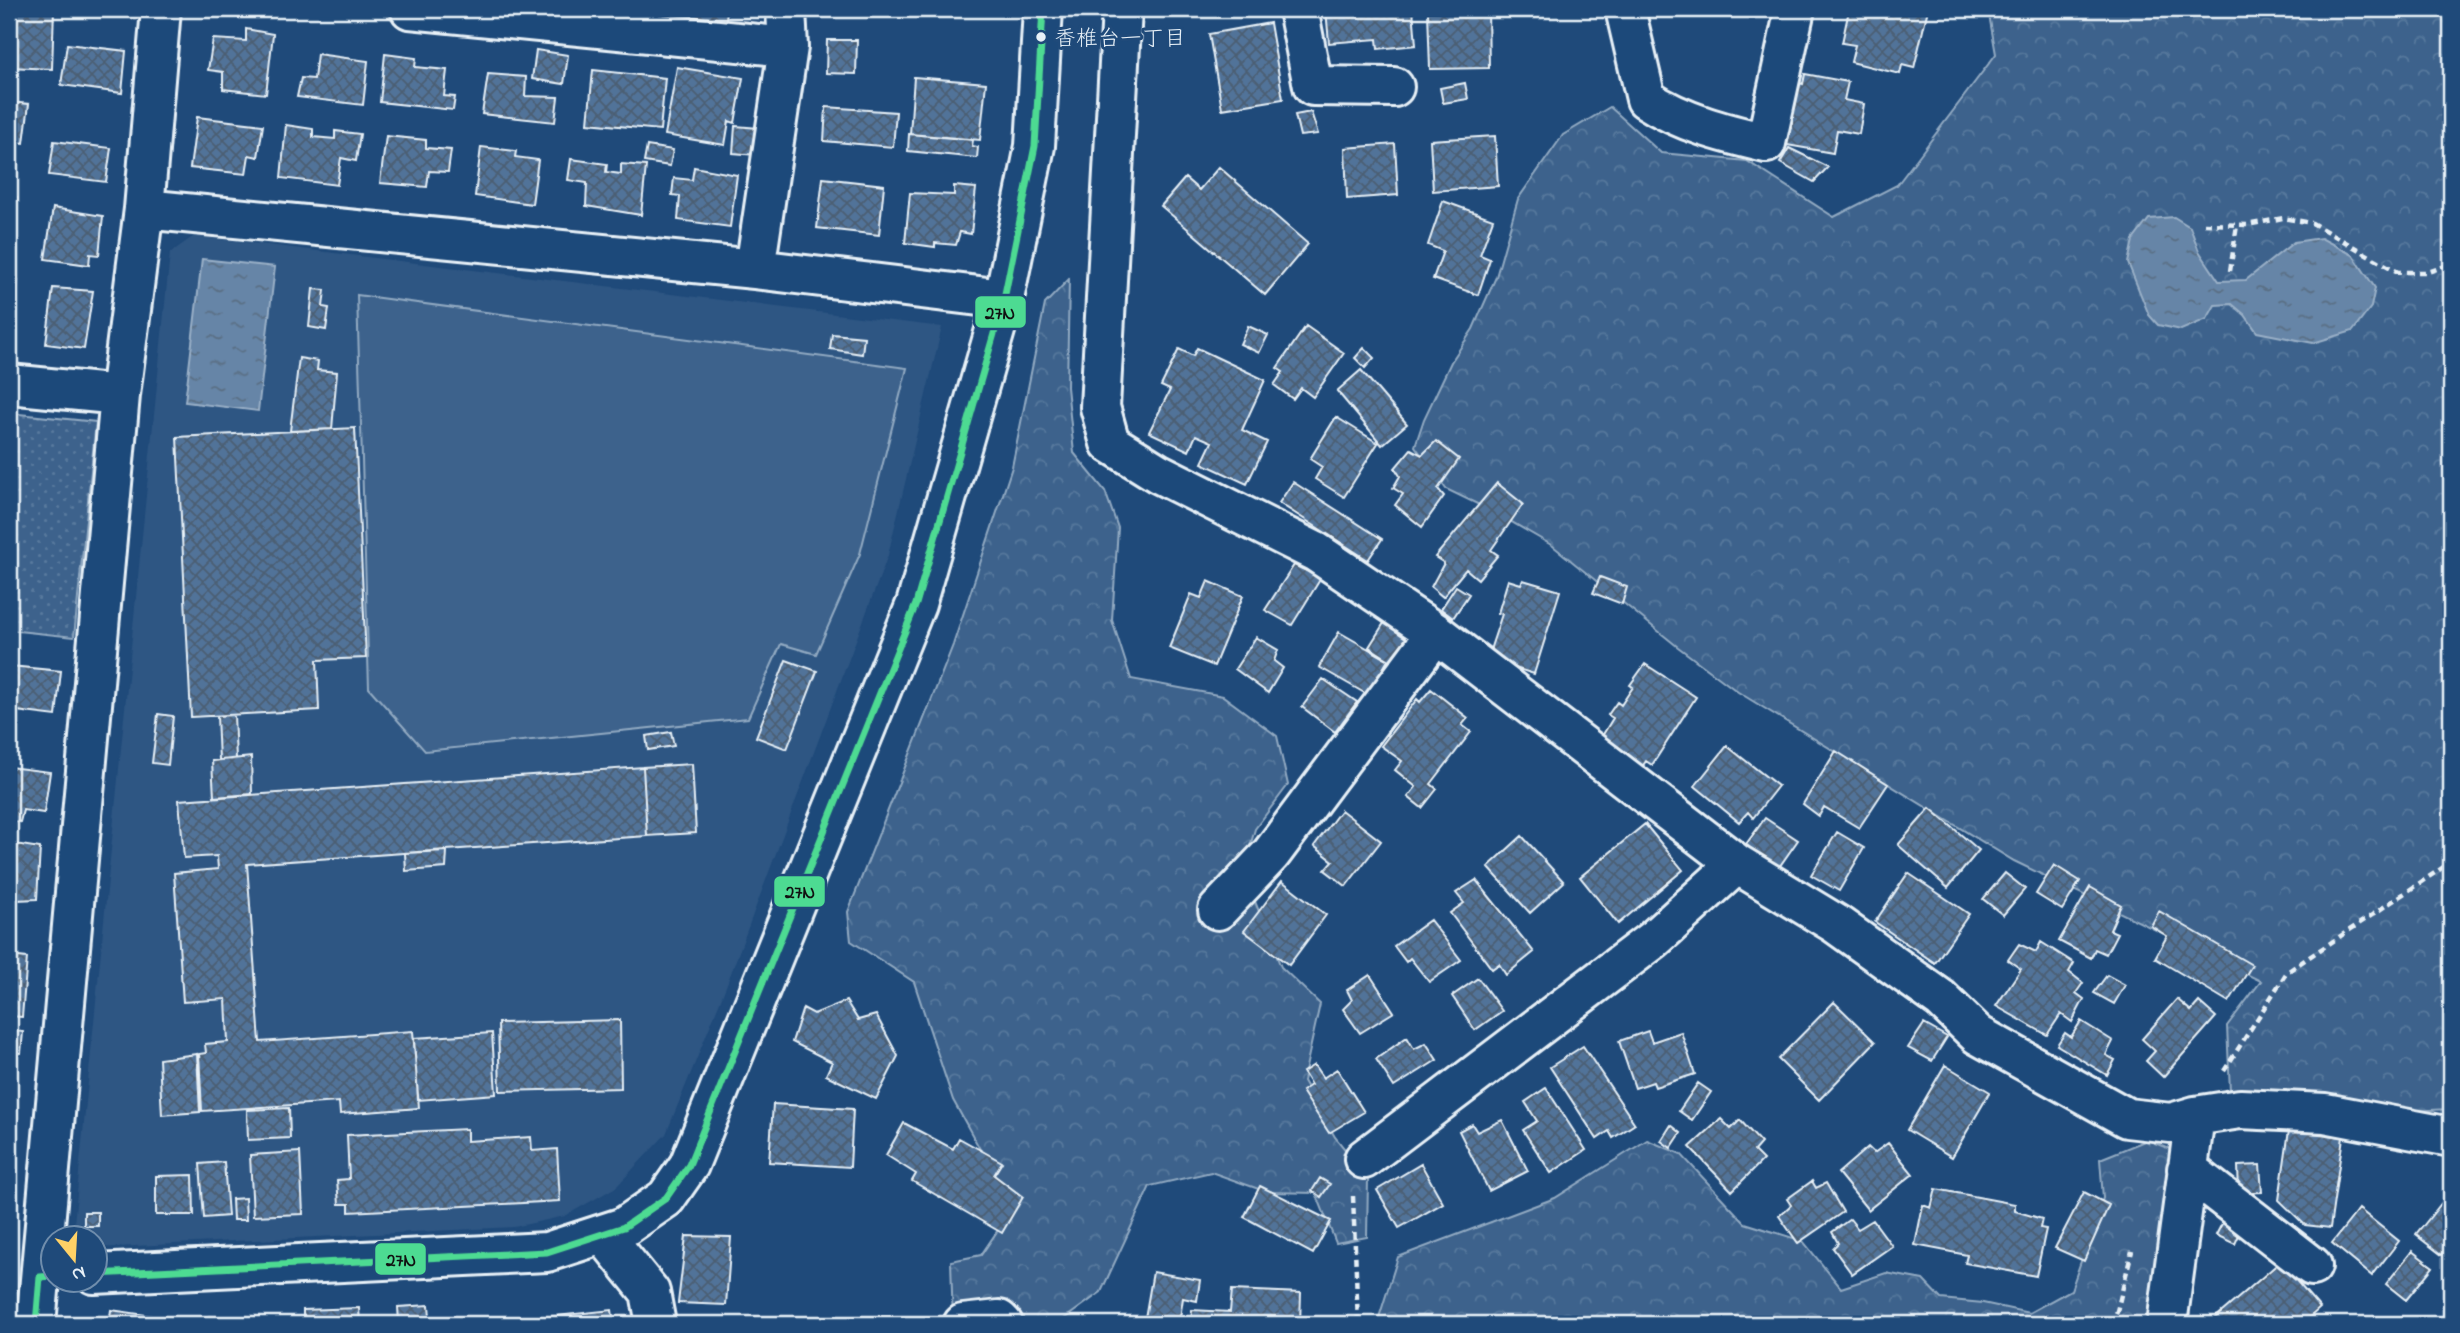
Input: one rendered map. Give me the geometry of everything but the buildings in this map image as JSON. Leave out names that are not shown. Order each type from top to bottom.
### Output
[{"type":"street","points":[[36,1324],[34,1276],[120,395],[144,209],[161,9]]},
{"type":"street","points":[[410,9],[788,47]]},
{"type":"street","points":[[755,270],[788,47],[786,9]]},
{"type":"street","points":[[108,1273],[547,1252],[624,1227],[666,1198],[689,1165],[916,604],[1003,299],[1035,146],[1042,9]]},
{"type":"street","points":[[1122,9],[1101,407],[1111,443],[1158,473],[1317,552],[1437,633],[1737,864],[1836,924],[1941,999],[1978,1035],[2127,1118],[2171,1123],[2240,1109],[2325,1113],[2451,1137]]},
{"type":"street","points":[[1298,9],[1313,86],[1394,87]]},
{"type":"street","points":[[1625,9],[1646,99],[1668,113],[1710,129],[1766,143],[1795,9]]},
{"type":"street","points":[[144,209],[755,270],[1003,299]]},
{"type":"street","points":[[9,384],[120,395]]},
{"type":"street","points":[[1218,910],[1271,854],[1437,633]]},
{"type":"street","points":[[1364,1160],[1654,939],[1737,864]]},
{"type":"street","points":[[2167,1324],[2195,1116]]},
{"type":"street","points":[[2188,1169],[2312,1266]]},
{"type":"street","points":[[603,1234],[650,1292],[656,1324]]},
{"type":"street","points":[[963,1324],[999,1320],[1003,1324]]},
{"type":"path","points":[[2204,224],[2247,225],[2283,218],[2312,223],[2399,272],[2428,272],[2451,264]]},
{"type":"path","points":[[2230,271],[2237,225]]},
{"type":"path","points":[[2195,1116],[2287,972],[2451,862]]},
{"type":"path","points":[[1358,1324],[1353,1182],[1364,1160]]},
{"type":"path","points":[[2111,1324],[2118,1311]]},
{"type":"shaded area","points":[[194,236],[942,327],[888,555],[725,989],[666,1134],[616,1187],[565,1216],[514,1227],[108,1247],[108,1224],[74,1224],[170,253]]},
{"type":"green space","points":[[1988,9],[2451,9],[2451,1109],[2367,1113],[2230,1091],[2227,1026],[2261,981],[2014,861],[1738,692],[1553,546],[1496,513],[1446,489],[1415,446],[1424,419],[1451,362],[1473,329],[1496,277],[1518,199],[1563,135],[1610,107],[1661,153],[1747,161],[1834,217],[1897,185],[1996,54]]},
{"type":"green space","points":[[1069,279],[1067,387],[1074,453],[1105,491],[1118,528],[1112,620],[1131,679],[1223,696],[1277,736],[1288,785],[1255,829],[1243,871],[1281,967],[1320,1004],[1303,1081],[1335,1137],[1368,1178],[1367,1237],[1336,1243],[1316,1193],[1267,1192],[1211,1172],[1150,1186],[1101,1292],[1057,1324],[953,1324],[951,1261],[981,1255],[1002,1224],[986,1160],[953,1100],[914,982],[851,941],[848,912],[953,645],[1012,467],[1045,304]]},
{"type":"green space","points":[[357,295],[907,368],[860,554],[816,654],[781,644],[748,718],[425,751],[369,688]]},
{"type":"green space","points":[[9,413],[96,422],[74,637],[9,630]]},
{"type":"green space","points":[[1647,1140],[1681,1154],[1745,1223],[1803,1241],[1841,1288],[1886,1273],[1923,1280],[1941,1299],[1983,1303],[2029,1313],[2071,1290],[2103,1198],[2100,1159],[2147,1140],[2170,1149],[2148,1324],[1377,1324],[1398,1257],[1555,1198]]},
{"type":"water","points":[[2174,217],[2190,227],[2199,251],[2219,281],[2246,280],[2294,242],[2321,238],[2353,255],[2375,288],[2371,307],[2353,331],[2313,343],[2257,332],[2245,315],[2232,304],[2215,305],[2207,319],[2181,330],[2158,325],[2149,315],[2128,263],[2133,240],[2149,219]]},
{"type":"water","points":[[202,259],[275,267],[258,411],[185,402]]},
{"type":"transit line","name":"27N","points":[[108,1273],[547,1252],[624,1227],[666,1198],[689,1165],[916,604],[1004,299],[1035,146],[1043,9]]},
{"type":"transit line","name":"27N","points":[[36,1324],[39,1294]]},
{"type":"place","name":"香椎台一丁目","points":[[1041,37]]}]
